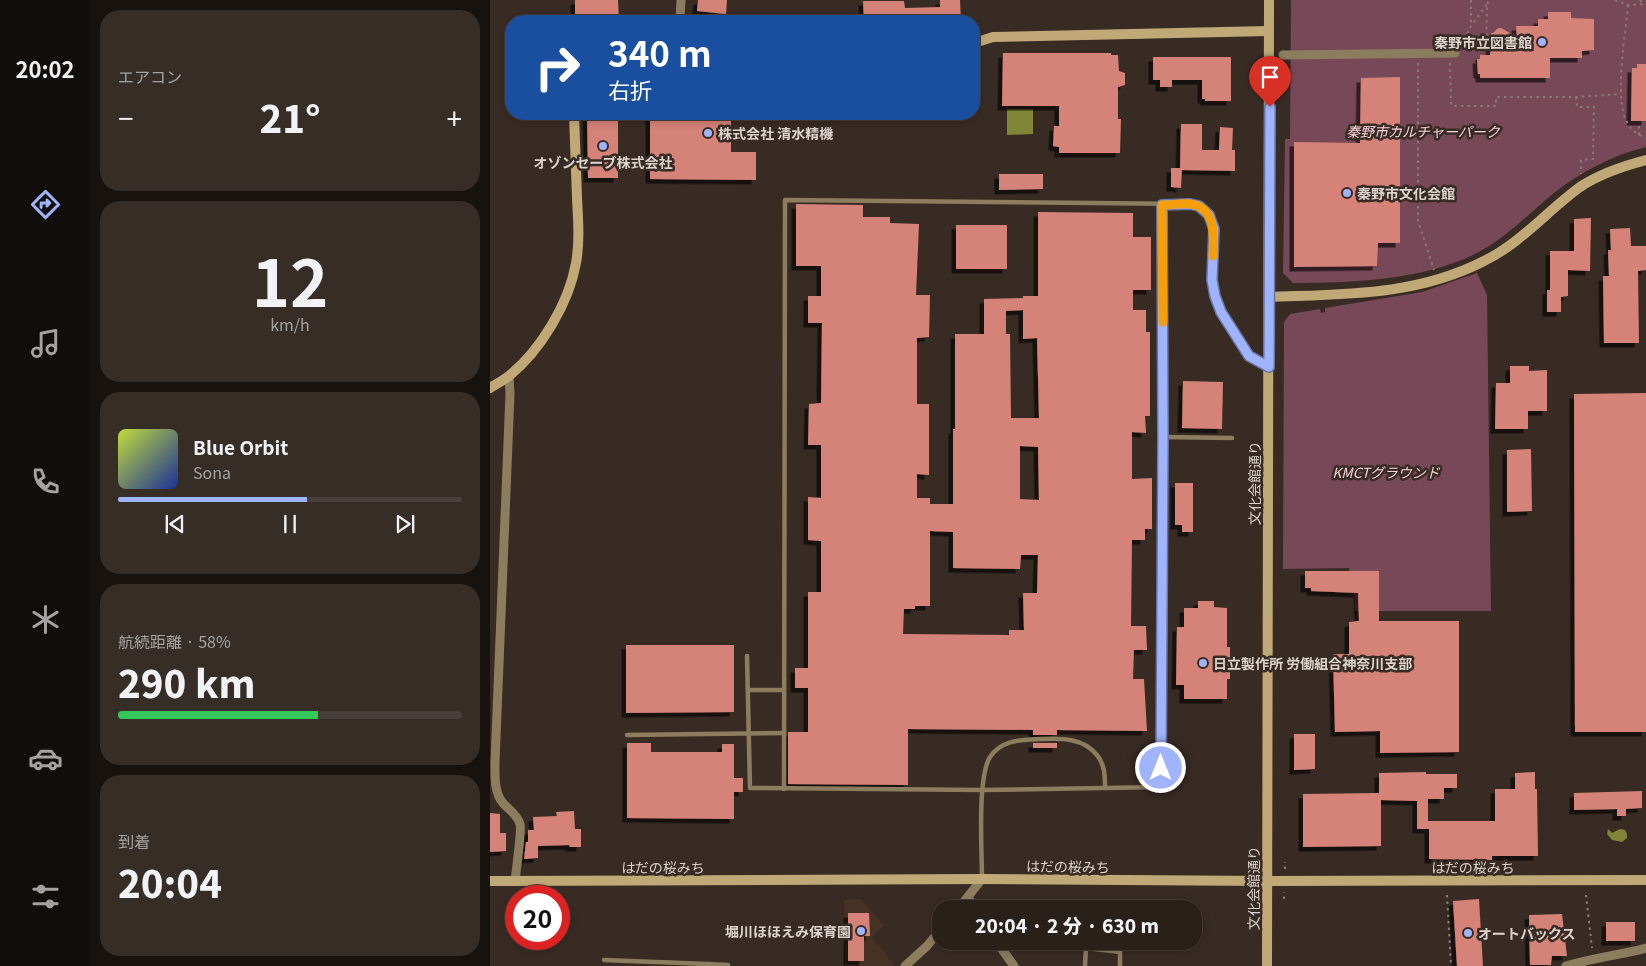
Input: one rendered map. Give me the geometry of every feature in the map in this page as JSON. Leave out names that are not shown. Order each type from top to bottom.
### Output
[{"type":"street","points":[[680,15],[681,0]]},
{"type":"street","name":"文化会館通り","points":[[1267,966],[1270,297],[1269,0]]},
{"type":"street","points":[[980,41],[993,37],[1269,31]]},
{"type":"street","points":[[1283,55],[1452,53]]},
{"type":"street","points":[[490,388],[509,376],[532,353],[548,332],[560,309],[576,263],[579,231],[574,120]]},
{"type":"street","points":[[1270,297],[1374,293],[1442,279],[1485,261],[1518,240],[1582,186],[1621,166],[1646,160]]},
{"type":"street","points":[[509,376],[510,404],[494,762],[498,794],[502,802],[512,811],[520,825],[515,881]]},
{"type":"street","points":[[966,900],[982,879]]},
{"type":"street","name":"はだの桜みち","points":[[490,881],[982,879],[1266,881],[1646,880]]},
{"type":"street","points":[[905,966],[932,941]]},
{"type":"street","points":[[1566,966],[1594,958],[1628,953],[1646,948]]},
{"type":"street","points":[[1002,950],[1014,966]]},
{"type":"lane","points":[[784,789],[785,200],[1190,204],[1199,206],[1209,215],[1214,229],[1212,280],[1221,312],[1249,356],[1269,367]]},
{"type":"lane","points":[[747,656],[750,788],[982,790],[1161,787],[1162,205]]},
{"type":"lane","points":[[1163,437],[1232,438]]},
{"type":"lane","points":[[748,690],[784,690]]},
{"type":"lane","points":[[627,735],[784,733]]},
{"type":"lane","points":[[982,879],[982,790],[986,765],[998,749],[1016,740],[1065,738],[1080,742],[1090,748],[1102,763],[1105,774],[1105,788]]},
{"type":"lane","points":[[1085,966],[1086,950]]},
{"type":"lane","points":[[1103,950],[1120,952],[1120,966]]},
{"type":"lane","points":[[604,960],[728,965]]},
{"type":"path","points":[[1471,0],[1471,26]]},
{"type":"path","points":[[1486,4],[1486,45],[1460,47],[1471,26],[1486,4],[1490,0]]},
{"type":"path","points":[[1615,0],[1628,5],[1645,4]]},
{"type":"path","points":[[1640,0],[1645,4]]},
{"type":"path","points":[[1628,5],[1621,94],[1625,119],[1634,132],[1646,138]]},
{"type":"path","points":[[1452,53],[1450,102],[1452,106],[1496,106],[1496,97],[1576,97],[1621,94]]},
{"type":"path","points":[[1418,54],[1418,221],[1434,270]]},
{"type":"path","points":[[1576,97],[1577,107],[1594,107],[1593,159],[1581,160],[1581,177]]},
{"type":"path","points":[[1639,122],[1639,136]]},
{"type":"path","points":[[1284,870],[1285,862]]},
{"type":"path","points":[[1284,892],[1284,898]]},
{"type":"path","points":[[1447,895],[1451,966]]},
{"type":"path","points":[[1586,895],[1594,958]]},
{"type":"shaded area","points":[[1007,109],[1033,109],[1033,134],[1007,135]]},
{"type":"shaded area","points":[[1608,829],[1612,833],[1620,829],[1625,830],[1627,838],[1622,842],[1612,840],[1607,834]]},
{"type":"shaded area","name":"堀川ほほえみ保育園","points":[[861,899],[884,926],[872,937],[895,966],[845,966],[844,900]]},
{"type":"green space","name":"秦野市カルチャーパーク","points":[[1291,0],[1646,0],[1646,147],[1598,165],[1575,178],[1498,240],[1468,257],[1445,266],[1420,273],[1368,280],[1293,283],[1283,273],[1285,139],[1290,139]]},
{"type":"green space","name":"KMCTグラウンド","points":[[1477,273],[1487,295],[1491,611],[1355,611],[1354,578],[1350,578],[1349,568],[1283,569],[1284,322],[1290,314],[1320,309],[1321,313],[1325,312],[1325,308],[1422,292]]},
{"type":"building","points":[[575,0],[618,0],[619,15],[575,15]]},
{"type":"building","points":[[698,0],[727,0],[726,14],[697,11]]},
{"type":"building","points":[[940,0],[960,0],[961,15],[864,15],[863,1],[904,1],[905,8],[940,7]]},
{"type":"building","name":"秦野市立図書館","points":[[1548,12],[1571,12],[1571,18],[1594,19],[1594,50],[1582,51],[1582,58],[1550,58],[1550,78],[1480,78],[1477,59],[1480,59],[1480,55],[1490,55],[1491,33],[1501,28],[1517,37],[1516,26],[1538,26],[1538,19],[1548,19]]},
{"type":"building","points":[[1003,53],[1111,53],[1111,55],[1118,55],[1119,71],[1125,73],[1125,85],[1118,87],[1118,119],[1121,119],[1120,153],[1059,153],[1059,147],[1053,146],[1054,126],[1059,126],[1059,106],[1002,106]]},
{"type":"building","points":[[1153,57],[1231,57],[1231,101],[1205,101],[1205,99],[1202,99],[1202,80],[1172,80],[1172,87],[1160,87],[1160,80],[1153,80]]},
{"type":"building","points":[[1637,64],[1646,64],[1646,121],[1631,121],[1632,68],[1637,68]]},
{"type":"building","name":"秦野市文化会館","points":[[1400,77],[1400,243],[1378,243],[1377,266],[1294,267],[1294,142],[1360,143],[1361,78]]},
{"type":"building","name":"オゾンセーブ株式会社","points":[[587,120],[618,120],[618,178],[588,178]]},
{"type":"building","name":"株式会社 清水精機","points":[[650,120],[731,120],[731,152],[756,152],[756,180],[650,179]]},
{"type":"building","points":[[1181,124],[1202,124],[1202,150],[1219,150],[1220,127],[1233,128],[1232,150],[1235,150],[1235,171],[1182,170],[1181,188],[1171,187],[1171,168],[1180,168]]},
{"type":"building","points":[[999,174],[1043,174],[1043,189],[999,190]]},
{"type":"building","points":[[796,204],[863,205],[863,217],[890,217],[890,223],[919,224],[916,295],[930,295],[929,337],[917,338],[917,404],[929,404],[929,475],[917,474],[917,498],[930,498],[930,504],[953,504],[955,334],[984,334],[984,299],[1038,296],[1038,212],[1133,213],[1133,237],[1151,237],[1151,290],[1133,290],[1133,310],[1146,310],[1146,332],[1150,332],[1150,416],[1145,416],[1146,433],[1132,432],[1132,479],[1152,478],[1152,529],[1145,529],[1145,540],[1132,540],[1131,626],[1146,626],[1147,650],[1134,650],[1133,679],[1144,679],[1147,731],[1057,730],[1057,735],[1033,735],[1033,730],[908,729],[908,785],[788,784],[788,732],[808,732],[808,688],[795,688],[795,668],[808,668],[808,592],[821,592],[821,541],[808,540],[808,497],[821,498],[821,445],[808,445],[809,404],[821,403],[822,323],[808,323],[808,296],[821,296],[821,266],[796,266]],"holes":[[[1023,310],[1023,339],[1037,338],[1039,418],[1011,418],[1010,334],[1006,334],[1006,311]],[[1020,446],[1038,447],[1039,500],[1020,499]],[[930,531],[953,532],[953,568],[1020,569],[1021,555],[1038,555],[1037,593],[1023,593],[1024,630],[1009,630],[1009,635],[903,634],[904,609],[915,609],[915,606],[930,606]]]},
{"type":"building","points":[[1591,218],[1590,271],[1568,270],[1568,296],[1561,297],[1561,312],[1547,312],[1547,290],[1550,290],[1550,251],[1574,251],[1574,219]]},
{"type":"building","points":[[956,225],[1007,225],[1007,269],[956,269]]},
{"type":"building","points":[[1630,228],[1631,246],[1646,246],[1646,270],[1638,271],[1639,343],[1604,343],[1603,276],[1609,276],[1608,250],[1611,250],[1610,229]]},
{"type":"building","points":[[1510,366],[1529,366],[1529,371],[1547,370],[1547,411],[1528,411],[1528,429],[1495,429],[1496,383],[1510,383]]},
{"type":"building","points":[[1183,381],[1223,382],[1222,429],[1182,428]]},
{"type":"building","points":[[1646,393],[1646,732],[1575,732],[1574,394]]},
{"type":"building","points":[[1531,449],[1532,511],[1507,512],[1507,450]]},
{"type":"building","points":[[1175,483],[1193,483],[1193,532],[1182,532],[1182,525],[1175,525]]},
{"type":"building","points":[[1305,571],[1379,571],[1379,621],[1459,621],[1459,752],[1380,753],[1380,731],[1335,732],[1333,654],[1349,654],[1349,622],[1359,621],[1358,593],[1311,591],[1311,588],[1305,588]]},
{"type":"building","name":"日立製作所 労働組合神奈川支部","points":[[1198,601],[1214,601],[1214,607],[1227,608],[1227,647],[1230,647],[1230,679],[1227,679],[1227,699],[1184,699],[1184,685],[1176,685],[1177,627],[1184,627],[1184,608],[1198,608]]},
{"type":"building","points":[[626,645],[734,645],[734,712],[626,713]]},
{"type":"building","points":[[1294,734],[1315,734],[1315,769],[1294,770]]},
{"type":"building","points":[[627,743],[651,743],[651,752],[722,752],[722,744],[734,744],[734,778],[743,778],[743,792],[734,792],[734,819],[627,818]]},
{"type":"building","points":[[1033,743],[1057,743],[1057,748],[1033,748]]},
{"type":"building","points":[[1426,772],[1426,774],[1457,774],[1457,788],[1444,788],[1444,799],[1428,799],[1428,821],[1495,821],[1495,789],[1515,789],[1515,773],[1535,772],[1538,856],[1492,856],[1492,860],[1429,859],[1429,829],[1417,829],[1417,801],[1381,800],[1381,846],[1303,847],[1303,794],[1379,793],[1379,773]]},
{"type":"building","points":[[1642,791],[1642,808],[1626,809],[1626,816],[1617,816],[1617,809],[1574,810],[1574,793]]},
{"type":"building","points":[[574,811],[575,829],[581,829],[581,847],[570,847],[569,845],[538,846],[538,858],[524,859],[526,842],[528,842],[528,830],[534,830],[533,817],[557,816],[556,812]]},
{"type":"building","points":[[490,813],[500,814],[500,833],[506,833],[506,851],[490,852]]},
{"type":"building","name":"オートバックス","points":[[1479,899],[1483,966],[1457,966],[1453,901]]},
{"type":"building","points":[[848,913],[869,913],[870,936],[864,936],[864,961],[848,961]]},
{"type":"building","points":[[1562,914],[1567,956],[1552,956],[1551,965],[1530,965],[1529,915]]},
{"type":"building","points":[[1606,922],[1635,922],[1635,941],[1606,941]]},
{"type":"slow traffic","points":[[1163,322],[1162,205],[1190,204],[1199,206],[1209,215],[1214,229],[1213,256]]},
{"type":"place","name":"秦野市立図書館","points":[[1542,42]]},
{"type":"place","name":"株式会社 清水精機","points":[[708,133]]},
{"type":"place","name":"オゾンセーブ株式会社","points":[[603,146]]},
{"type":"place","name":"秦野市文化会館","points":[[1347,193]]},
{"type":"place","name":"日立製作所 労働組合神奈川支部","points":[[1203,663]]},
{"type":"place","name":"堀川ほほえみ保育園","points":[[861,931]]},
{"type":"place","name":"オートバックス","points":[[1468,933]]},
{"type":"route","points":[[1161,768],[1162,205],[1190,204],[1199,206],[1209,215],[1214,229],[1212,280],[1221,312],[1249,356],[1269,367],[1270,107]]}]
